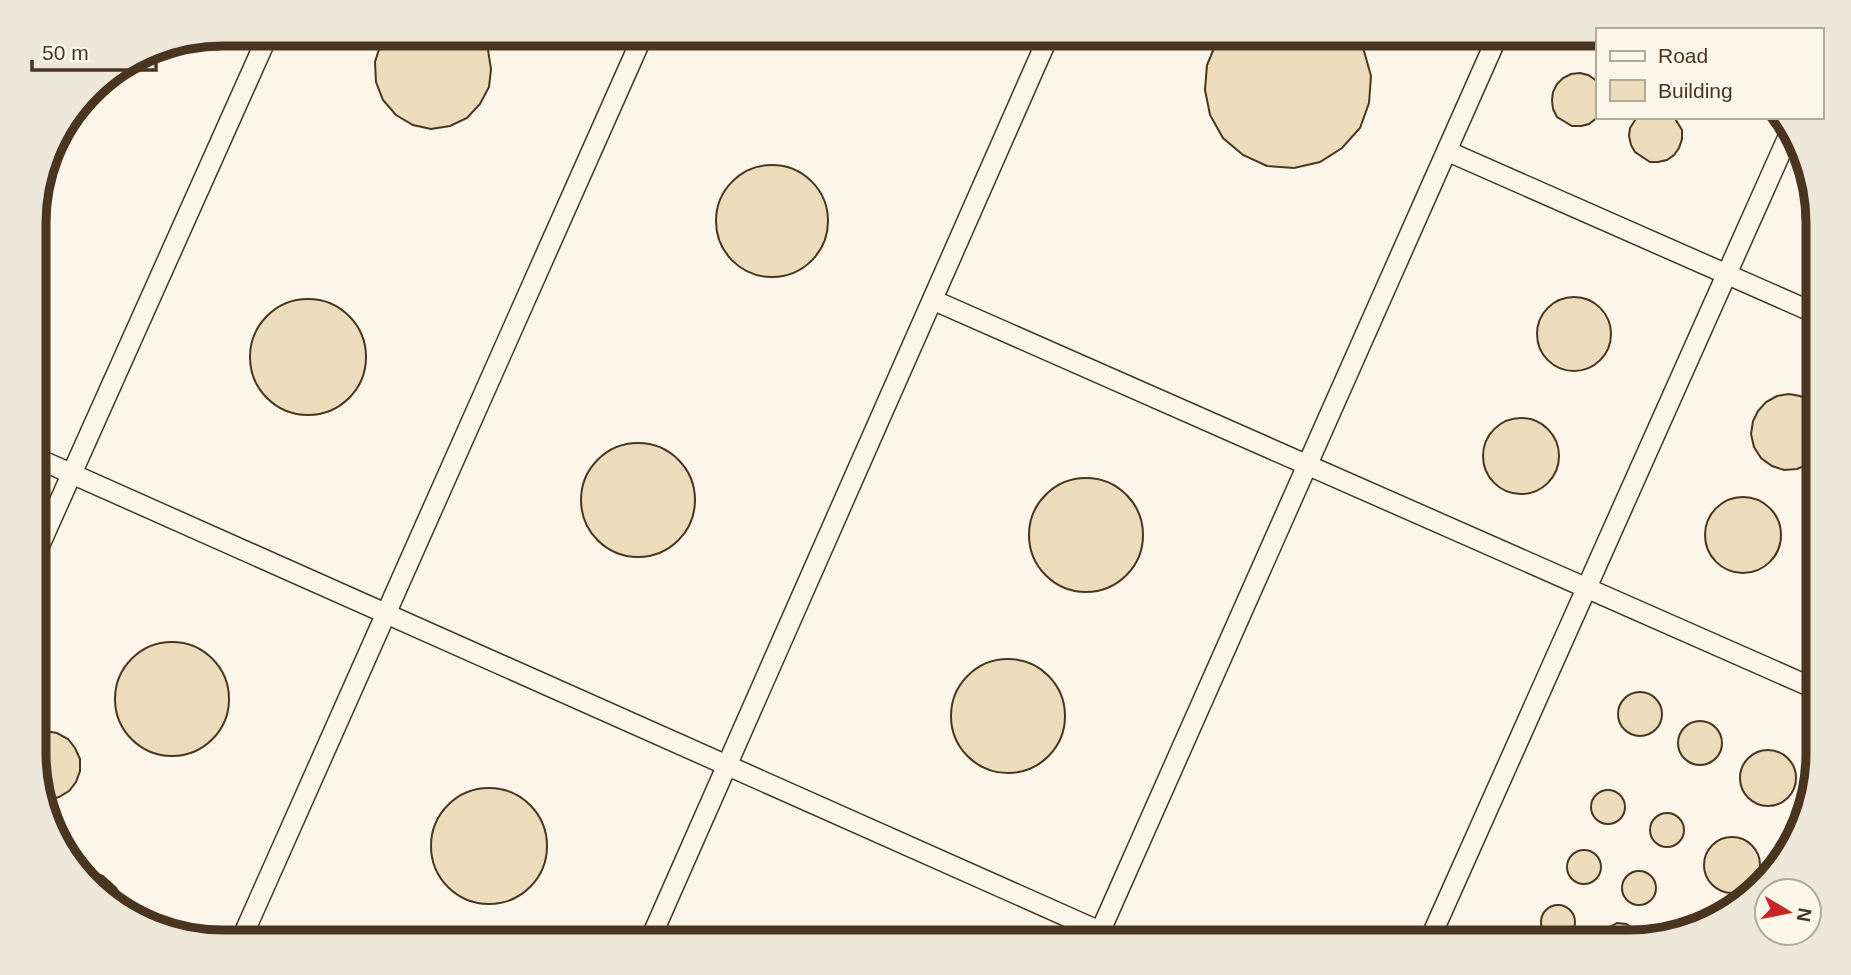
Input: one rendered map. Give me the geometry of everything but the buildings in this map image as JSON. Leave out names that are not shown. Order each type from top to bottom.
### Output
[{"type":"lane","points":[[46,531],[263,46]]},
{"type":"lane","points":[[245,930],[638,46]]},
{"type":"lane","points":[[654,930],[1045,46]]},
{"type":"lane","points":[[1101,929],[1493,46]]},
{"type":"lane","points":[[1435,929],[1786,142]]},
{"type":"lane","points":[[1447,151],[1806,310]]},
{"type":"lane","points":[[933,299],[1806,685]]},
{"type":"lane","points":[[46,462],[727,765],[1084,929]]}]
